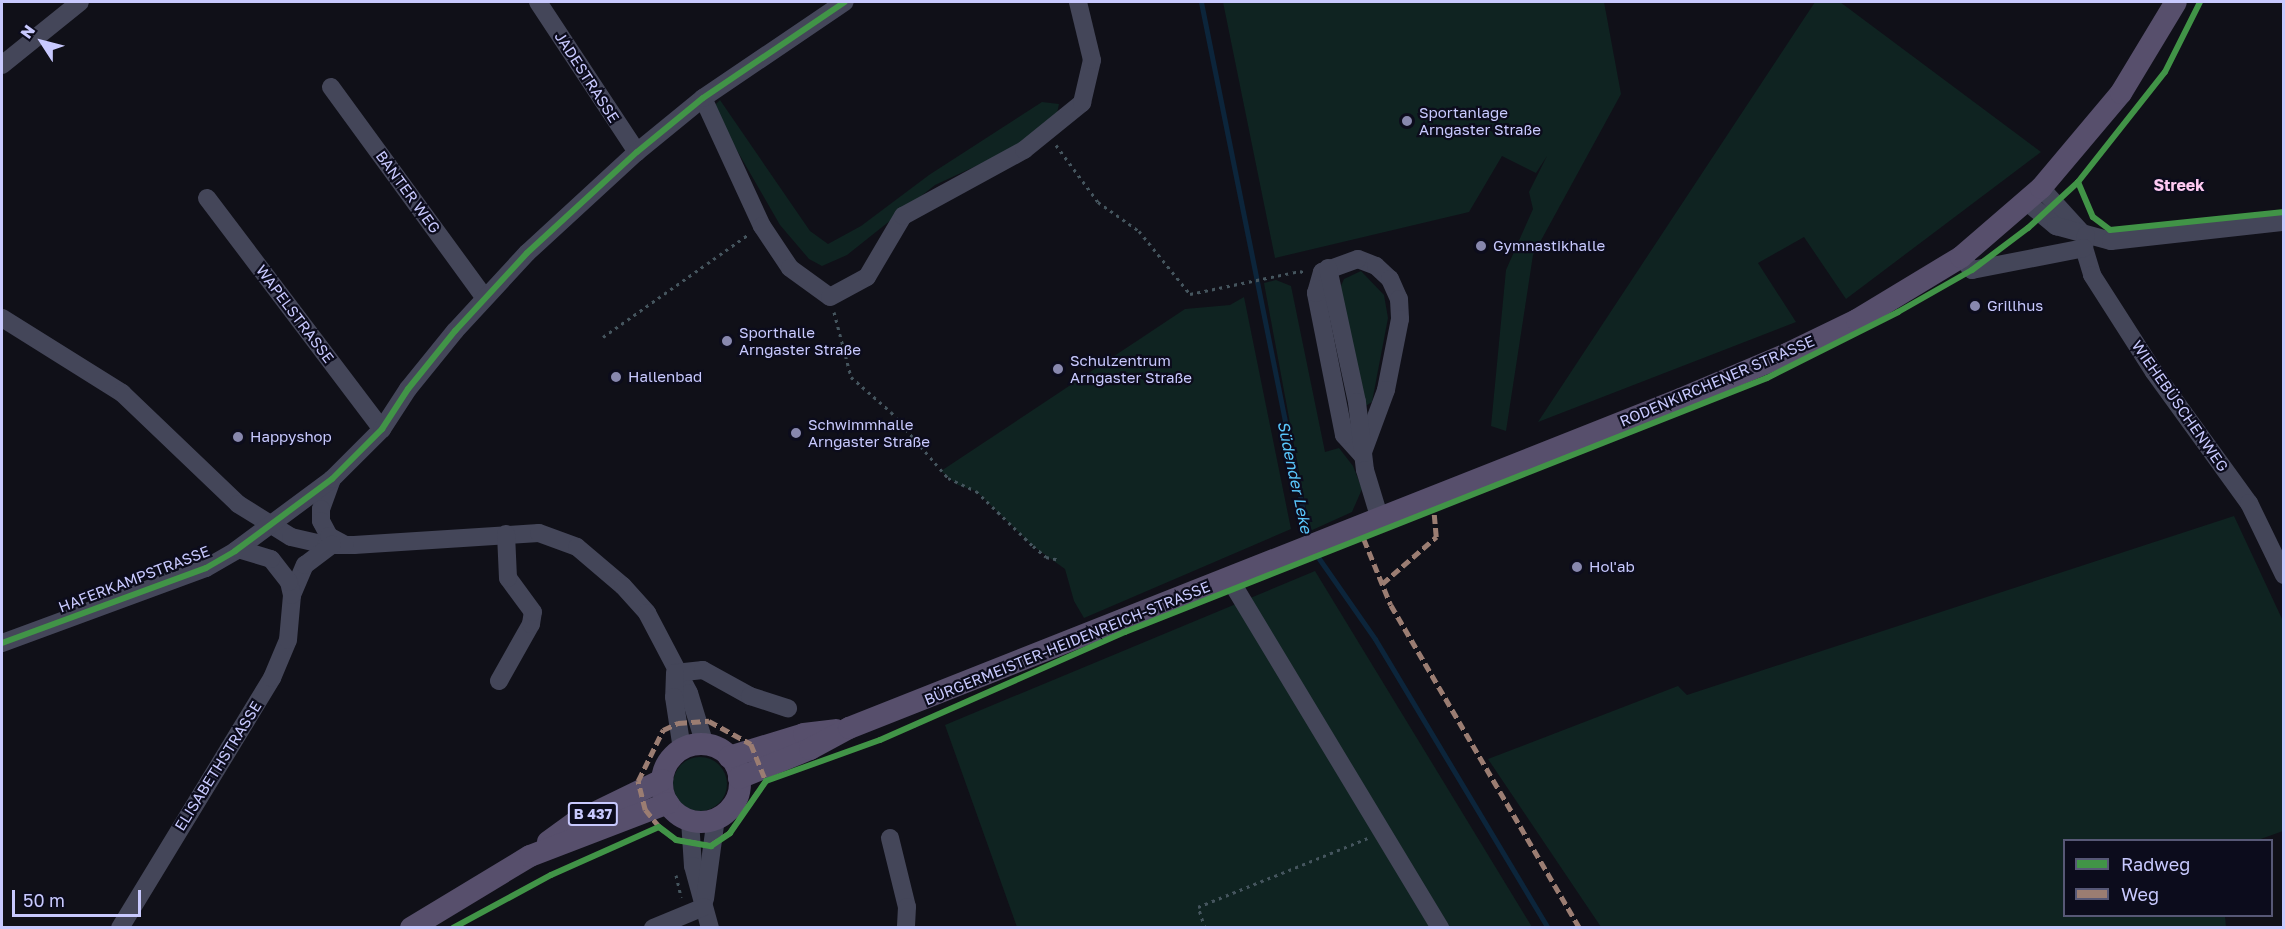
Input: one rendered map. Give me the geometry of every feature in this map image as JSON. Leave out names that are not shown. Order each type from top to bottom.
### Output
[{"type":"main road","name":"RODENKIRCHENER STRASSE","points":[[1284,557],[1379,516],[1787,354],[1866,315],[1961,257],[2034,195],[2121,93],[2176,2]]},
{"type":"main road","name":"BÜRGERMEISTER-HEIDENREICH-STRASSE","points":[[739,777],[810,749],[849,728],[967,685],[1284,557]]},
{"type":"main road","name":"BÜRGERMEISTER-HEIDENREICH-STRASSE","points":[[729,757],[804,734],[849,728]]},
{"type":"main road","points":[[705,745],[729,757],[739,777],[736,798],[716,818],[690,820],[668,803],[662,780],[668,763],[682,749],[705,745]]},
{"type":"main road","name":"B 437","points":[[411,927],[530,856],[576,822],[662,780]]},
{"type":"main road","name":"B 437","points":[[530,856],[668,803]]},
{"type":"street","points":[[2,65],[80,2]]},
{"type":"street","name":"JADESTRASSE","points":[[538,2],[637,152]]},
{"type":"street","name":"HAFERKAMPSTRASSE","points":[[2,643],[206,568],[239,549],[332,479],[382,429],[408,389],[484,297],[637,152],[703,98],[845,2]]},
{"type":"street","points":[[703,98],[762,226],[790,268],[830,297],[867,277],[903,216],[1024,150],[1082,104],[1092,60],[1078,2]]},
{"type":"street","name":"BANTER WEG","points":[[331,87],[484,297]]},
{"type":"street","points":[[2034,195],[2084,239]]},
{"type":"street","name":"WAPELSTRASSE","points":[[207,198],[382,429]]},
{"type":"street","points":[[1961,257],[1972,270],[2084,239],[2142,241],[2283,222]]},
{"type":"street","name":"WIEHEBÜSCHENWEG","points":[[2084,239],[2092,275],[2154,372],[2249,503],[2283,575]]},
{"type":"street","points":[[1362,455],[1386,390],[1398,339],[1399,299],[1390,279],[1376,266],[1358,260],[1323,274],[1357,402],[1362,455],[1379,516]]},
{"type":"street","points":[[2,318],[122,393],[238,504],[269,526],[306,542],[338,545],[539,532],[559,537],[597,561],[647,613],[666,644],[675,673],[689,693],[705,745]]},
{"type":"street","points":[[332,479],[321,509],[321,521],[329,536],[338,545]]},
{"type":"street","points":[[269,526],[292,595]]},
{"type":"street","points":[[499,681],[531,624],[533,612],[508,578],[506,534]]},
{"type":"street","points":[[292,595],[305,565],[338,545]]},
{"type":"street","points":[[239,549],[263,553],[284,574]]},
{"type":"street","points":[[1228,578],[1440,927]]},
{"type":"street","name":"ELISABETHSTRASSE","points":[[120,927],[281,661],[288,640],[292,595]]},
{"type":"street","points":[[675,673],[703,670],[750,696],[788,708]]},
{"type":"street","points":[[675,673],[674,696],[682,749]]},
{"type":"street","points":[[704,907],[716,818]]},
{"type":"street","points":[[690,820],[693,866],[710,927]]},
{"type":"street","points":[[890,838],[907,907],[906,927]]},
{"type":"street","points":[[652,927],[704,907]]},
{"type":"path","points":[[1046,132],[1098,202],[1139,231],[1190,294],[1238,286],[1300,271],[1323,274]]},
{"type":"path","points":[[603,337],[762,226]]},
{"type":"path","points":[[830,297],[851,377],[891,412],[948,478],[976,491],[1032,546],[1046,557],[1059,560]]},
{"type":"path","points":[[1204,927],[1198,907],[1381,833]]},
{"type":"path","points":[[453,927],[551,875],[633,839]]},
{"type":"green space","name":"Sportanlage Arngaster Straße","points":[[1223,2],[1604,2],[1621,94],[1533,255],[1506,431],[1491,426],[1506,270],[1533,209],[1529,192],[1547,156],[1536,173],[1502,156],[1469,212],[1275,258]]},
{"type":"green space","points":[[1815,2],[1840,2],[2041,152],[1846,299],[1804,237],[1758,263],[1796,322],[1538,422]]},
{"type":"green space","points":[[720,100],[810,231],[828,244],[861,226],[929,175],[1042,102],[1059,104],[1056,118],[1021,145],[935,185],[847,255],[822,266],[809,259],[780,225],[716,114],[716,104]]},
{"type":"green space","points":[[1361,271],[1384,295],[1388,318],[1372,402],[1364,407],[1340,288],[1344,279]]},
{"type":"green space","points":[[1276,280],[1291,286],[1325,452],[1339,448],[1353,466],[1362,489],[1352,512],[1310,531],[1264,283]]},
{"type":"green space","points":[[1244,297],[1291,529],[1084,618],[1074,601],[1065,569],[1033,546],[976,491],[958,485],[941,471],[1185,309],[1230,305]]},
{"type":"green space","points":[[2234,516],[2283,621],[2283,831],[2261,839],[2063,839],[2063,917],[2225,917],[2226,927],[1601,927],[1488,759],[1678,686],[1687,695]]},
{"type":"green space","points":[[1315,571],[1532,927],[1017,927],[945,725]]},
{"type":"green space","points":[[700,757],[710,759],[719,765],[725,774],[727,784],[725,794],[719,803],[710,809],[700,811],[690,809],[681,803],[675,794],[673,784],[675,774],[681,765],[690,759]]},
{"type":"waterway","name":"Südender Leke","points":[[1201,2],[1309,541]]},
{"type":"waterway","name":"Südender Leke","points":[[1313,550],[1375,639],[1548,928]]},
{"type":"marked path","points":[[1382,584],[1436,537],[1434,512]]},
{"type":"marked path","points":[[1364,539],[1391,605],[1580,928]]},
{"type":"marked path","points":[[709,721],[751,744],[766,781],[730,833],[711,846],[676,840],[659,827],[645,810],[638,781],[663,730],[678,723],[709,721]]},
{"type":"cycle path","points":[[2,643],[206,568],[235,551],[332,479],[382,429],[408,389],[455,331],[527,253],[637,152],[703,98],[845,2]]},
{"type":"cycle path","points":[[453,928],[551,875],[659,827],[676,840],[711,846],[730,833],[766,781],[880,740],[1125,632],[1767,378],[1898,312],[1972,270],[2028,228],[2078,182],[2165,72],[2200,2]]},
{"type":"cycle path","points":[[2078,182],[2093,217],[2110,230],[2284,212]]},
{"type":"place","name":"Sportanlage Arngaster Straße","points":[[1407,121]]},
{"type":"place","name":"Gymnastikhalle","points":[[1481,246]]},
{"type":"place","name":"Grillhus","points":[[1975,306]]},
{"type":"place","name":"Sporthalle Arngaster Straße","points":[[727,341]]},
{"type":"place","name":"Schulzentrum Arngaster Straße","points":[[1058,369]]},
{"type":"place","name":"Hallenbad","points":[[616,377]]},
{"type":"place","name":"Schwimmhalle Arngaster Straße","points":[[796,433]]},
{"type":"place","name":"Happyshop","points":[[238,437]]},
{"type":"place","name":"Hol'ab","points":[[1577,567]]},
{"type":"district","name":"Streek","points":[[2179,185]]}]
